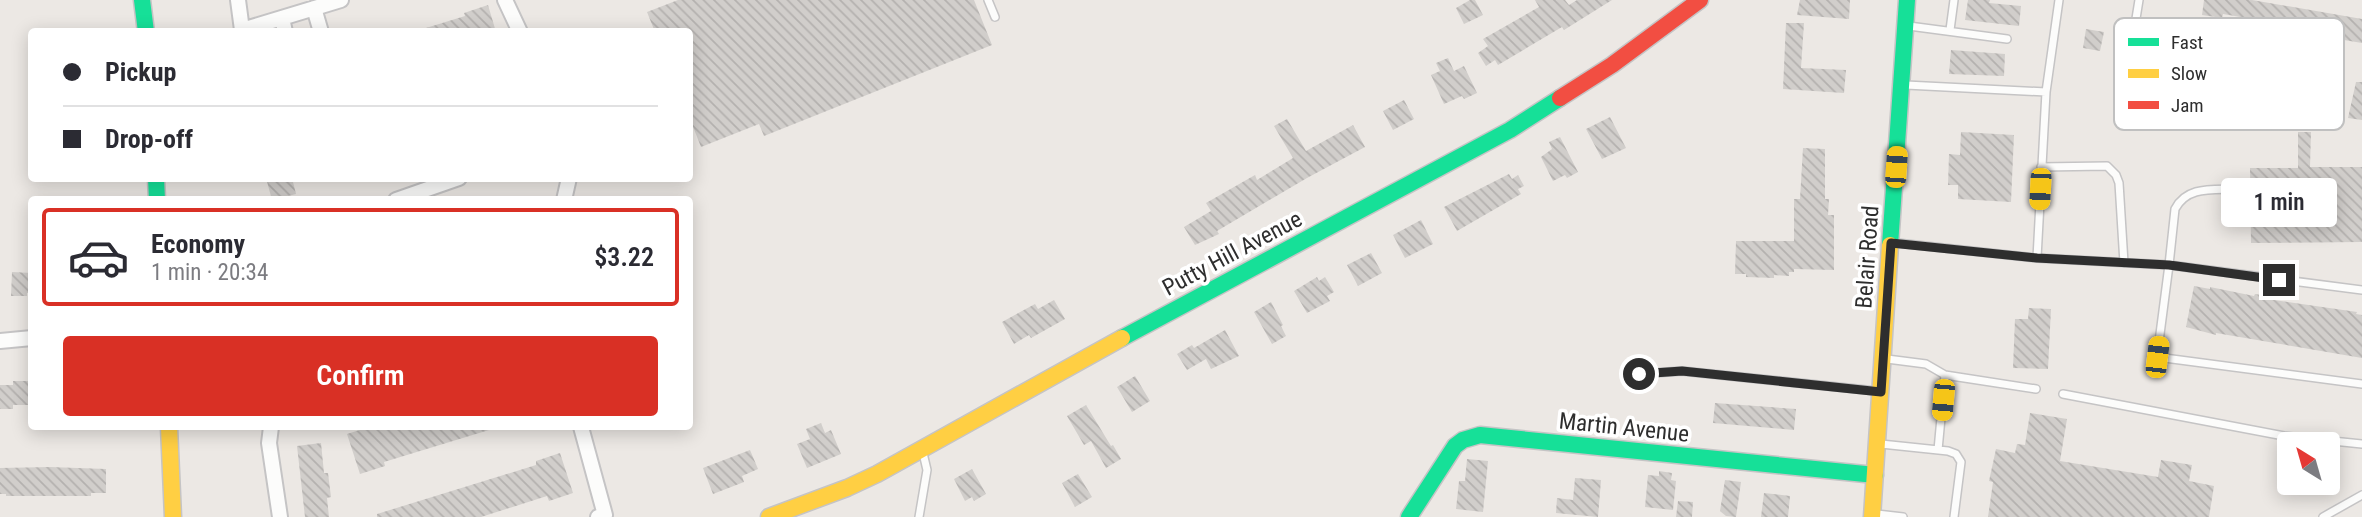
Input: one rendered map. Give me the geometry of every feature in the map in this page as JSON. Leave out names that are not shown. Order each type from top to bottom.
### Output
[{"type":"main road","points":[[142,0],[146,28]]},
{"type":"main road","name":"Putty Hill Avenue","points":[[772,517],[847,488],[922,449],[1225,281],[1510,130],[1612,65],[1700,0]]},
{"type":"main road","name":"Belair Road","points":[[1872,515],[1907,0]]},
{"type":"main road","points":[[169,430],[173,517]]},
{"type":"main road","name":"Martin Avenue","points":[[1409,517],[1455,446],[1480,435],[1875,475]]},
{"type":"street","points":[[239,0],[239,28]]},
{"type":"street","points":[[262,28],[284,25],[314,8],[341,0]]},
{"type":"street","points":[[505,0],[518,28]]},
{"type":"street","points":[[314,8],[320,28]]},
{"type":"street","points":[[408,196],[448,182]]},
{"type":"street","points":[[0,341],[28,338]]},
{"type":"street","points":[[271,430],[269,443],[280,517]]},
{"type":"street","points":[[582,430],[601,516]]},
{"type":"lane","points":[[989,0],[995,17]]},
{"type":"lane","points":[[1950,30],[1954,0]]},
{"type":"lane","points":[[2037,258],[2046,92],[2059,0]]},
{"type":"lane","points":[[2136,18],[2139,0]]},
{"type":"lane","points":[[1905,26],[2007,39]]},
{"type":"lane","points":[[1902,85],[2046,92]]},
{"type":"lane","points":[[2041,166],[2107,166],[2116,175],[2119,183],[2124,263]]},
{"type":"lane","points":[[2235,189],[2193,191],[2178,202],[2157,357],[2362,384]]},
{"type":"lane","points":[[1891,243],[2037,258],[2169,265],[2362,290]]},
{"type":"lane","points":[[1883,358],[1926,364],[1945,375],[2036,389]]},
{"type":"lane","points":[[1639,374],[1682,371],[1881,392]]},
{"type":"lane","points":[[1938,450],[1945,375]]},
{"type":"lane","points":[[2063,394],[2284,436],[2362,443]]},
{"type":"lane","points":[[1877,443],[1956,454],[1962,462],[1954,517]]},
{"type":"lane","points":[[919,517],[927,470],[922,449]]},
{"type":"lane","points":[[2323,517],[2362,495]]},
{"type":"lane","points":[[1872,515],[1903,517]]},
{"type":"building","points":[[678,0],[974,0],[992,45],[764,136],[759,124],[701,147],[693,127],[693,28],[653,28],[647,12]]},
{"type":"building","points":[[1475,0],[1483,15],[1464,24],[1456,8]]},
{"type":"building","points":[[1535,0],[1565,0],[1569,5],[1577,0],[1612,0],[1564,30],[1562,27],[1498,65],[1495,60],[1486,66],[1478,53],[1488,46],[1483,39],[1539,7]]},
{"type":"building","points":[[1800,0],[1850,0],[1849,19],[1797,15]]},
{"type":"building","points":[[1968,0],[1990,0],[1989,3],[2021,6],[2019,26],[1965,20]]},
{"type":"building","points":[[2204,0],[2252,0],[2362,19],[2362,43],[2344,40],[2344,18],[2246,18],[2223,14],[2222,18],[2202,15]]},
{"type":"building","points":[[488,5],[495,28],[426,28],[465,16],[464,13]]},
{"type":"building","points":[[1786,23],[1804,23],[1801,68],[1846,70],[1844,93],[1783,89]]},
{"type":"building","points":[[2086,29],[2104,32],[2100,51],[2083,48]]},
{"type":"building","points":[[1951,50],[2005,54],[2004,76],[1949,74]]},
{"type":"building","points":[[1448,58],[1454,71],[1464,66],[1477,93],[1444,104],[1431,75],[1440,71],[1436,63]]},
{"type":"building","points":[[2356,82],[2362,82],[2362,120],[2348,118]]},
{"type":"building","points":[[1404,100],[1414,119],[1393,130],[1383,111]]},
{"type":"building","points":[[1610,117],[1626,148],[1602,159],[1586,129]]},
{"type":"building","points":[[1287,119],[1306,151],[1353,125],[1365,147],[1217,231],[1219,234],[1195,245],[1184,227],[1211,211],[1206,203],[1255,175],[1257,180],[1293,158],[1274,126]]},
{"type":"building","points":[[1961,132],[2014,135],[2011,202],[1958,199],[1958,185],[1948,185],[1949,154],[1960,155]]},
{"type":"building","points":[[2298,132],[2311,132],[2310,167],[2362,167],[2362,242],[2251,243],[2250,168],[2298,168]]},
{"type":"building","points":[[1560,137],[1578,172],[1553,181],[1541,157],[1552,149],[1549,142]]},
{"type":"building","points":[[1803,148],[1825,149],[1825,199],[1829,199],[1828,215],[1834,215],[1834,270],[1794,269],[1794,272],[1789,272],[1789,276],[1774,275],[1774,278],[1735,274],[1736,241],[1794,241],[1794,199],[1800,199]]},
{"type":"building","points":[[1509,174],[1512,179],[1518,175],[1524,186],[1518,189],[1521,194],[1457,231],[1444,207]]},
{"type":"building","points":[[267,182],[293,182],[296,194],[271,196]]},
{"type":"building","points":[[1421,220],[1433,244],[1405,258],[1393,235]]},
{"type":"building","points":[[1371,253],[1382,273],[1358,286],[1347,265]]},
{"type":"building","points":[[12,272],[28,273],[27,296],[11,296]]},
{"type":"building","points":[[1317,277],[1319,281],[1325,277],[1334,292],[1327,296],[1330,301],[1307,313],[1294,291]]},
{"type":"building","points":[[2194,286],[2357,312],[2356,314],[2362,315],[2362,358],[2216,335],[2186,327]]},
{"type":"building","points":[[1054,300],[1065,319],[1014,344],[1002,322],[1035,304],[1038,309]]},
{"type":"building","points":[[1271,302],[1286,336],[1272,344],[1254,312]]},
{"type":"building","points":[[2029,308],[2051,309],[2048,369],[2013,368],[2015,319],[2028,319]]},
{"type":"building","points":[[1225,330],[1239,356],[1211,369],[1206,359],[1187,370],[1177,354],[1192,345],[1194,348]]},
{"type":"building","points":[[1135,376],[1150,401],[1132,412],[1117,387]]},
{"type":"building","points":[[13,381],[28,381],[28,405],[13,405],[13,409],[0,409],[0,385],[13,385]]},
{"type":"building","points":[[1715,403],[1796,409],[1794,430],[1713,423]]},
{"type":"building","points":[[1086,405],[1121,459],[1106,468],[1091,441],[1084,445],[1067,416]]},
{"type":"building","points":[[2030,413],[2067,419],[2060,461],[2158,477],[2161,460],[2192,465],[2189,481],[2214,486],[2209,517],[1988,517],[1993,482],[1989,481],[1996,449],[2015,453],[2017,444],[2025,445]]},
{"type":"building","points":[[821,423],[825,433],[831,430],[841,454],[807,468],[797,444],[810,439],[806,429]]},
{"type":"building","points":[[360,430],[489,430],[384,462],[385,466],[360,474],[347,434]]},
{"type":"building","points":[[321,443],[324,473],[328,473],[331,497],[327,498],[329,517],[305,517],[297,446]]},
{"type":"building","points":[[750,450],[758,469],[742,476],[744,482],[713,494],[703,468]]},
{"type":"building","points":[[560,453],[573,493],[549,501],[547,496],[481,517],[377,517],[377,514],[536,465],[536,461]]},
{"type":"building","points":[[1467,459],[1488,461],[1483,512],[1456,509],[1459,481],[1465,481]]},
{"type":"building","points":[[0,468],[106,469],[106,493],[91,493],[91,496],[0,494]]},
{"type":"building","points":[[972,469],[986,494],[974,501],[972,497],[965,501],[954,479]]},
{"type":"building","points":[[1659,471],[1672,473],[1671,480],[1676,481],[1673,510],[1645,507],[1648,475],[1659,476]]},
{"type":"building","points":[[1078,474],[1092,497],[1075,507],[1062,483]]},
{"type":"building","points":[[1575,478],[1601,480],[1598,517],[1556,513],[1557,498],[1573,500]]},
{"type":"building","points":[[1725,480],[1741,482],[1736,517],[1726,516],[1720,511]]},
{"type":"building","points":[[1764,493],[1790,496],[1788,517],[1761,517]]},
{"type":"building","points":[[1678,501],[1693,502],[1692,517],[1676,517]]},
{"type":"traffic: fast","points":[[142,0],[146,28]]},
{"type":"traffic: fast","points":[[1890,245],[1907,0]]},
{"type":"traffic: fast","points":[[1122,338],[1510,130],[1560,98]]},
{"type":"traffic: fast","points":[[156,182],[157,196]]},
{"type":"traffic: fast","points":[[1409,517],[1455,446],[1463,440],[1480,435],[1875,475]]},
{"type":"traffic: slow","points":[[1872,517],[1890,245]]},
{"type":"traffic: slow","points":[[769,517],[877,474],[1122,338]]},
{"type":"traffic: slow","points":[[169,430],[173,517]]},
{"type":"traffic: jam","points":[[1560,98],[1612,65],[1700,0]]},
{"type":"route","points":[[1639,374],[1682,371],[1881,392],[1891,243],[2037,258],[2169,265],[2279,280]]}]
